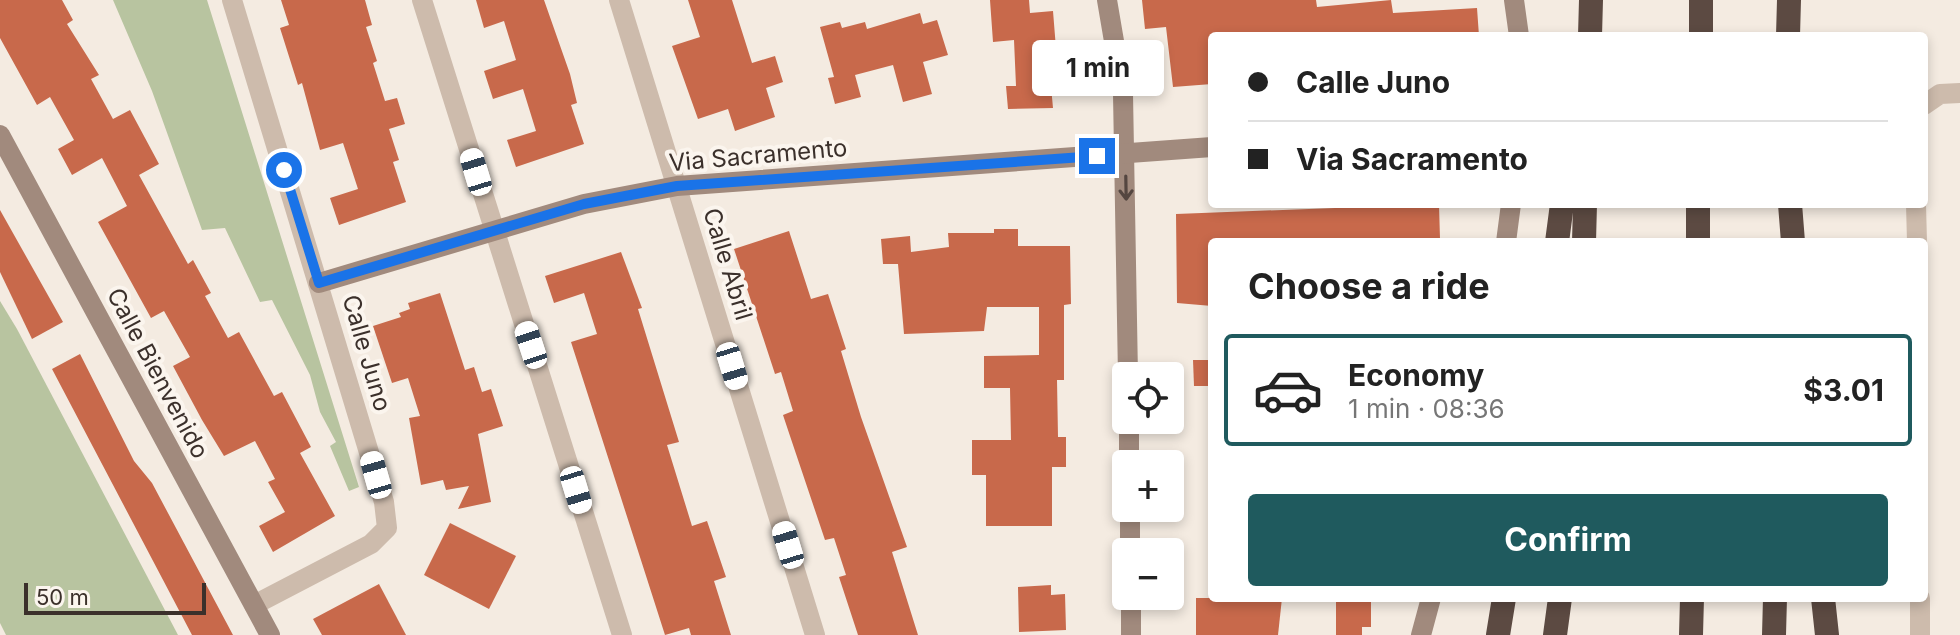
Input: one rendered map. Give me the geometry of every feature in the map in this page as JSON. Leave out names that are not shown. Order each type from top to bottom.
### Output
[{"type":"highway","points":[[1590,32],[1591,0]]},
{"type":"highway","points":[[1701,0],[1701,32]]},
{"type":"highway","points":[[1788,32],[1789,0]]},
{"type":"highway","points":[[1558,238],[1561,208]]},
{"type":"highway","points":[[1584,238],[1585,208]]},
{"type":"highway","points":[[1698,208],[1698,238]]},
{"type":"highway","points":[[1784,238],[1787,208]]},
{"type":"highway","points":[[1788,208],[1792,238]]},
{"type":"highway","points":[[1498,635],[1503,602]]},
{"type":"highway","points":[[1555,635],[1559,602]]},
{"type":"highway","points":[[1691,635],[1692,602]]},
{"type":"highway","points":[[1774,635],[1775,602]]},
{"type":"highway","points":[[1823,602],[1827,635]]},
{"type":"street","name":"Calle Juno","points":[[232,0],[384,502],[387,528],[371,544],[254,605]]},
{"type":"street","points":[[422,0],[622,635]]},
{"type":"street","name":"Calle Abril","points":[[619,0],[815,635]]},
{"type":"street","points":[[1107,0],[1123,94],[1128,362]]},
{"type":"street","points":[[1514,0],[1518,32]]},
{"type":"street","points":[[1928,102],[1940,94],[1960,93]]},
{"type":"street","name":"Calle Bienvenido","points":[[0,135],[270,635]]},
{"type":"street","name":"Via Sacramento","points":[[319,283],[584,204],[677,186],[1208,147]]},
{"type":"street","points":[[1507,238],[1510,208]]},
{"type":"street","points":[[1916,208],[1917,238]]},
{"type":"street","points":[[1421,635],[1430,602]]},
{"type":"street","points":[[1920,602],[1920,635]]},
{"type":"street","points":[[1131,610],[1131,635]]},
{"type":"green space","points":[[113,0],[207,0],[359,487],[349,491],[330,446],[336,442],[320,412],[310,375],[272,300],[260,302],[225,228],[202,230],[152,91]]},
{"type":"green space","points":[[0,301],[178,635],[6,635],[0,623]]},
{"type":"building","points":[[0,0],[62,0],[73,20],[67,24],[99,75],[91,79],[113,119],[130,110],[159,164],[139,175],[188,264],[193,260],[211,293],[205,296],[228,338],[239,332],[274,396],[282,392],[311,447],[300,453],[335,516],[273,552],[259,526],[285,512],[268,482],[275,479],[255,441],[224,456],[202,420],[173,366],[190,357],[164,311],[151,318],[98,222],[127,206],[102,158],[72,175],[58,149],[74,140],[50,97],[37,105],[0,38]]},
{"type":"building","points":[[281,0],[365,0],[372,25],[366,27],[377,61],[373,63],[385,101],[397,98],[405,124],[389,129],[399,160],[393,162],[406,202],[339,225],[330,198],[358,189],[343,143],[320,150],[302,83],[298,85],[280,28],[289,25]]},
{"type":"building","points":[[476,0],[544,0],[570,74],[577,103],[571,105],[584,144],[516,167],[507,140],[536,131],[523,89],[493,99],[484,71],[516,60],[504,21],[484,28]]},
{"type":"building","points":[[688,0],[732,0],[752,63],[775,56],[783,82],[766,88],[775,117],[735,131],[728,109],[698,119],[672,46],[700,37]]},
{"type":"building","points":[[990,0],[1029,0],[1030,13],[1053,11],[1057,86],[1051,86],[1053,108],[1008,109],[1006,86],[1016,86],[1014,40],[993,42]]},
{"type":"building","points":[[1142,0],[1316,0],[1317,7],[1391,0],[1393,13],[1477,8],[1479,32],[1208,32],[1208,84],[1173,87],[1166,27],[1145,29]]},
{"type":"building","points":[[920,13],[923,24],[937,20],[948,55],[923,62],[932,94],[903,102],[893,65],[855,75],[861,97],[835,104],[828,78],[834,77],[820,27],[840,22],[842,28],[865,22],[867,29]]},
{"type":"building","points":[[1334,208],[1439,208],[1440,238],[1208,238],[1208,306],[1177,303],[1176,214]]},
{"type":"building","points":[[0,210],[63,322],[32,339],[0,272]]},
{"type":"building","points":[[994,229],[1018,229],[1018,246],[1070,246],[1071,304],[1064,305],[1064,380],[1057,380],[1058,437],[1066,437],[1066,467],[1052,467],[1052,526],[986,526],[986,475],[972,475],[972,440],[1011,440],[1010,388],[984,388],[984,356],[1039,355],[1039,307],[987,307],[984,331],[904,334],[898,264],[883,264],[881,239],[910,236],[911,252],[949,247],[948,233],[994,233]]},
{"type":"building","points":[[789,231],[811,299],[828,294],[846,349],[841,351],[861,417],[907,547],[892,552],[918,635],[858,635],[839,577],[846,575],[834,538],[825,540],[783,415],[793,411],[781,372],[775,374],[734,249]]},
{"type":"building","points":[[621,252],[642,308],[638,309],[679,442],[667,445],[692,526],[707,521],[726,577],[714,581],[731,635],[691,635],[689,628],[665,635],[571,342],[597,334],[584,293],[554,303],[545,276]]},
{"type":"building","points":[[440,293],[465,370],[474,367],[482,392],[491,389],[503,426],[478,434],[491,502],[458,509],[469,486],[446,490],[443,480],[421,485],[409,418],[420,416],[408,378],[392,383],[373,326],[401,317],[399,313],[410,309],[408,303]]},
{"type":"building","points":[[80,354],[134,461],[152,483],[233,635],[192,635],[52,369]]},
{"type":"building","points":[[1193,360],[1208,360],[1208,386],[1194,386]]},
{"type":"building","points":[[450,523],[516,556],[489,609],[424,575]]},
{"type":"building","points":[[379,584],[406,635],[322,635],[313,619]]},
{"type":"building","points":[[1051,585],[1051,595],[1065,594],[1066,630],[1019,632],[1018,587]]},
{"type":"building","points":[[1196,598],[1208,598],[1208,602],[1282,602],[1278,635],[1196,635]]},
{"type":"building","points":[[1336,602],[1371,602],[1371,627],[1362,627],[1362,635],[1336,635]]},
{"type":"route","points":[[284,170],[319,283],[584,204],[677,186],[1097,156]]}]
